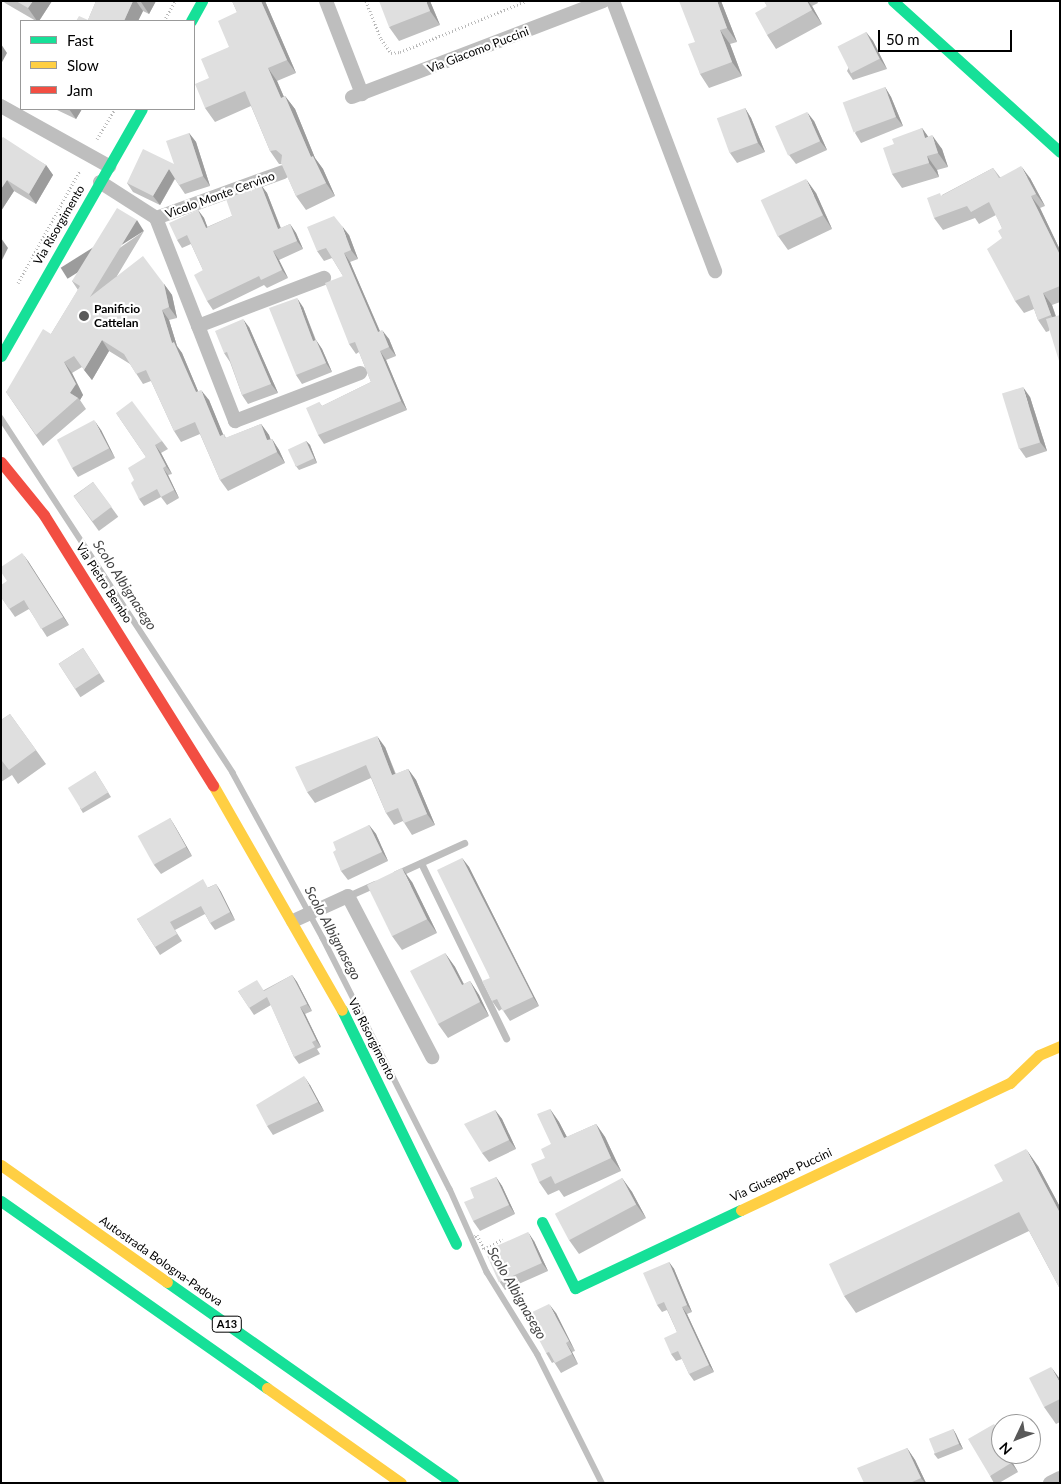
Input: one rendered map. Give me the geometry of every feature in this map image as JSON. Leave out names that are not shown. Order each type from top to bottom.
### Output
[{"type":"main road","points":[[192,20],[202,1]]},
{"type":"main road","points":[[893,1],[1060,152]]},
{"type":"main road","name":"Via Risorgimento","points":[[1,356],[141,110]]},
{"type":"main road","name":"Via Pietro Bembo","points":[[1,462],[44,516],[177,722]]},
{"type":"main road","name":"Via Risorgimento","points":[[177,722],[304,916],[353,1029],[456,1244]]},
{"type":"main road","name":"Via Giuseppe Puccini","points":[[542,1222],[574,1288],[1010,1083],[1039,1055],[1060,1046]]},
{"type":"main road","name":"Autostrada Bologna-Padova","points":[[1,1166],[452,1483]]},
{"type":"main road","name":"A13","points":[[1,1201],[401,1483]]},
{"type":"street","name":"Via Giacomo Puccini","points":[[326,1],[357,95],[602,1]]},
{"type":"street","points":[[613,1],[715,271]]},
{"type":"street","points":[[1,106],[109,166]]},
{"type":"street","name":"Vicolo Monte Cervino","points":[[156,218],[283,172]]},
{"type":"street","name":"Vicolo Monte Cervino","points":[[100,182],[156,218],[236,421],[360,373]]},
{"type":"street","points":[[198,326],[324,278]]},
{"type":"street","points":[[304,916],[348,896],[432,1057]]},
{"type":"street","points":[[1050,1483],[1060,1478]]},
{"type":"lane","points":[[348,896],[464,844]]},
{"type":"lane","points":[[421,863],[506,1038]]},
{"type":"path","points":[[165,20],[175,1]]},
{"type":"path","points":[[366,1],[381,39],[391,52],[400,52],[526,1]]},
{"type":"path","points":[[97,139],[114,110]]},
{"type":"path","points":[[18,283],[80,170]]},
{"type":"path","points":[[477,1235],[484,1249],[503,1239]]},
{"type":"building","points":[[16,1],[33,1],[28,8]]},
{"type":"building","points":[[96,1],[133,1],[124,20],[88,20]]},
{"type":"building","points":[[232,1],[261,1],[287,60],[268,68],[281,98],[285,96],[311,157],[313,156],[326,183],[296,196],[281,163],[282,155],[276,150],[270,151],[245,91],[205,108],[195,84],[209,78],[201,59],[229,47],[218,21],[237,12]]},
{"type":"building","points":[[379,1],[426,1],[430,11],[389,27]]},
{"type":"building","points":[[679,1],[717,1],[727,28],[720,30],[732,62],[700,74],[688,44],[695,42]]},
{"type":"building","points":[[764,1],[807,1],[812,10],[767,35],[755,13],[767,6]]},
{"type":"building","points":[[79,16],[88,20],[77,20]]},
{"type":"building","points":[[866,32],[880,59],[851,73],[837,47]]},
{"type":"building","points":[[885,87],[896,117],[854,132],[843,102]]},
{"type":"building","points":[[745,108],[758,143],[729,153],[717,118]]},
{"type":"building","points":[[807,112],[820,141],[788,155],[775,126]]},
{"type":"building","points":[[922,128],[925,138],[932,135],[938,153],[927,156],[929,163],[892,174],[883,148],[894,144],[892,139]]},
{"type":"building","points":[[189,133],[203,176],[179,185],[169,169],[153,196],[127,183],[143,149],[174,164],[166,141]]},
{"type":"building","points":[[3,137],[46,165],[29,194],[7,180],[1,189],[1,139]]},
{"type":"building","points":[[1021,166],[1036,194],[1031,196],[1060,255],[1060,286],[1043,293],[1051,315],[1038,320],[1029,295],[1015,301],[987,249],[1002,238],[998,231],[1002,228],[989,202],[971,212],[967,206],[934,218],[927,198],[940,193],[941,196],[993,168],[999,178]]},
{"type":"building","points":[[806,179],[823,215],[778,236],[761,200]]},
{"type":"building","points":[[261,185],[278,229],[290,224],[297,241],[273,251],[282,270],[261,280],[259,276],[207,301],[194,275],[203,270],[187,235],[177,240],[169,223],[198,210],[206,228],[232,216],[226,199]]},
{"type":"building","points":[[117,208],[137,220],[90,297],[143,256],[164,284],[169,307],[162,310],[172,343],[174,342],[196,392],[201,390],[220,436],[224,434],[225,438],[261,424],[267,440],[272,439],[277,452],[220,480],[195,422],[174,431],[146,370],[136,374],[124,354],[102,340],[84,370],[74,356],[64,362],[76,384],[70,393],[78,398],[36,435],[6,392],[43,329],[51,334],[80,286],[72,281]]},
{"type":"building","points":[[334,216],[342,226],[351,250],[344,253],[378,332],[382,330],[389,347],[380,351],[401,401],[318,435],[306,408],[319,402],[322,406],[371,382],[355,342],[349,344],[325,283],[343,276],[326,248],[317,251],[307,227]]},
{"type":"building","points":[[297,298],[313,341],[316,340],[326,363],[296,375],[269,308]]},
{"type":"building","points":[[1060,315],[1060,364],[1046,319]]},
{"type":"building","points":[[243,319],[271,384],[242,395],[227,352],[224,353],[215,331]]},
{"type":"building","points":[[1023,387],[1040,442],[1019,449],[1002,393]]},
{"type":"building","points":[[132,401],[162,441],[155,445],[166,466],[163,468],[174,490],[161,497],[157,489],[139,499],[131,483],[134,480],[128,468],[146,457],[116,413]]},
{"type":"building","points":[[94,420],[109,448],[72,468],[57,440]]},
{"type":"building","points":[[306,441],[314,458],[296,467],[288,449]]},
{"type":"building","points":[[93,482],[112,507],[92,521],[74,496]]},
{"type":"building","points":[[22,553],[63,617],[41,629],[24,600],[9,609],[1,597],[1,585],[7,581],[1,572],[1,567]]},
{"type":"building","points":[[83,648],[99,673],[75,689],[59,664]]},
{"type":"building","points":[[10,714],[36,750],[9,770],[1,761],[1,720]]},
{"type":"building","points":[[377,736],[392,775],[408,769],[427,814],[404,823],[398,808],[386,813],[366,765],[307,792],[295,767]]},
{"type":"building","points":[[95,771],[108,792],[81,809],[68,788]]},
{"type":"building","points":[[170,818],[186,847],[154,865],[138,836]]},
{"type":"building","points":[[369,825],[382,852],[341,871],[333,852],[336,850],[333,842]]},
{"type":"building","points":[[462,858],[533,997],[503,1011],[497,999],[492,1001],[482,981],[490,978],[437,870]]},
{"type":"building","points":[[402,868],[427,919],[392,936],[367,885]]},
{"type":"building","points":[[203,879],[208,888],[216,884],[230,912],[210,923],[201,906],[170,922],[177,934],[155,947],[137,919]]},
{"type":"building","points":[[445,953],[462,985],[470,981],[480,1002],[438,1024],[410,971]]},
{"type":"building","points":[[292,975],[307,1004],[300,1007],[316,1040],[312,1042],[315,1047],[294,1057],[267,997],[249,1008],[238,991],[257,980],[264,991]]},
{"type":"building","points":[[304,1076],[318,1102],[267,1126],[256,1105]]},
{"type":"building","points":[[550,1109],[564,1138],[596,1124],[611,1158],[555,1184],[551,1176],[539,1182],[531,1164],[545,1158],[541,1149],[551,1144],[537,1114]]},
{"type":"building","points":[[495,1110],[509,1140],[482,1153],[464,1124]]},
{"type":"building","points":[[1026,1149],[1060,1213],[1060,1289],[1019,1212],[844,1296],[829,1264],[1003,1181],[994,1165]]},
{"type":"building","points":[[496,1177],[509,1205],[473,1221],[464,1202],[474,1198],[470,1188]]},
{"type":"building","points":[[622,1178],[636,1204],[569,1240],[555,1214]]},
{"type":"building","points":[[528,1232],[542,1263],[499,1282],[485,1251]]},
{"type":"building","points":[[669,1262],[687,1305],[682,1307],[709,1365],[689,1374],[678,1351],[671,1354],[664,1338],[677,1332],[664,1302],[657,1305],[643,1273]]},
{"type":"building","points":[[549,1304],[569,1341],[566,1343],[572,1354],[555,1363],[549,1352],[546,1353],[526,1315]]},
{"type":"building","points":[[1051,1367],[1060,1383],[1060,1399],[1044,1407],[1029,1378]]},
{"type":"building","points":[[991,1426],[991,1464],[1009,1464],[990,1476],[968,1439]]},
{"type":"building","points":[[953,1429],[959,1444],[935,1454],[929,1439]]},
{"type":"building","points":[[907,1448],[921,1478],[910,1483],[864,1483],[857,1468]]},
{"type":"waterway","name":"Scolo Albignasego","points":[[1,418],[233,773],[323,938],[450,1189],[487,1272],[538,1355],[602,1483]]},
{"type":"traffic: fast","points":[[192,20],[202,1]]},
{"type":"traffic: fast","points":[[893,1],[1060,152]]},
{"type":"traffic: fast","points":[[1,356],[141,110]]},
{"type":"traffic: fast","points":[[342,1010],[456,1244]]},
{"type":"traffic: fast","points":[[1,1201],[267,1388]]},
{"type":"traffic: fast","points":[[542,1222],[575,1288],[741,1210]]},
{"type":"traffic: fast","points":[[167,1282],[453,1483]]},
{"type":"traffic: slow","points":[[213,785],[342,1010]]},
{"type":"traffic: slow","points":[[741,1210],[1010,1083],[1039,1055],[1060,1046]]},
{"type":"traffic: slow","points":[[1,1165],[167,1282]]},
{"type":"traffic: slow","points":[[267,1388],[401,1483]]},
{"type":"traffic: jam","points":[[1,462],[44,515],[213,785]]},
{"type":"place","name":"Panificio Cattelan","points":[[84,316]]}]
